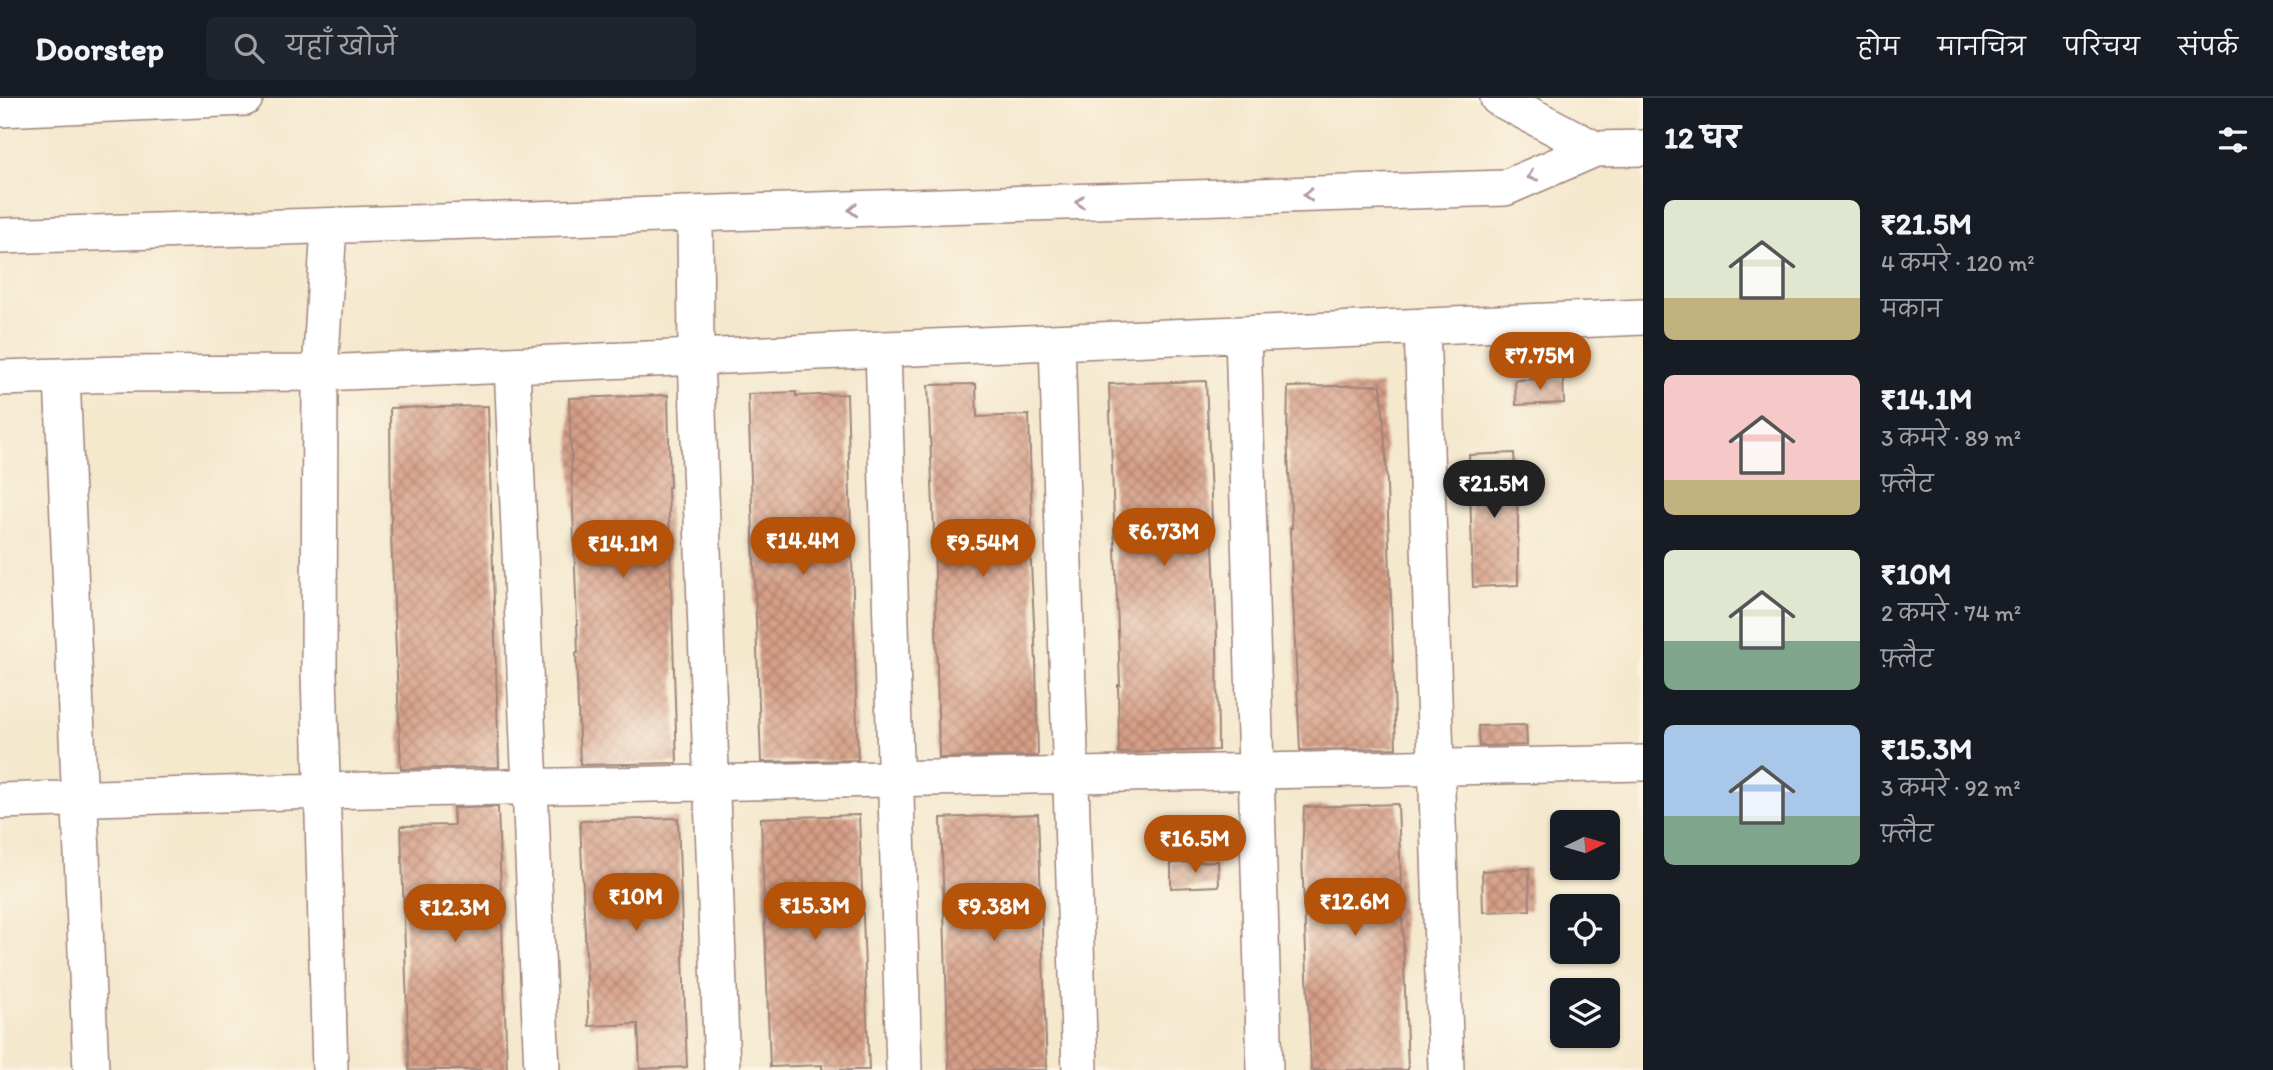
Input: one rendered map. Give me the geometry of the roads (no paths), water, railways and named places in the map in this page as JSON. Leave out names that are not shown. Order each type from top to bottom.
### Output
[{"type":"street","points":[[0,109],[245,98]]},
{"type":"street","points":[[1498,98],[1595,149]]},
{"type":"street","points":[[0,236],[1505,188],[1595,149],[1643,148]]},
{"type":"street","points":[[695,215],[696,357],[722,1070]]},
{"type":"street","points":[[329,226],[320,373],[320,672],[330,1070]]},
{"type":"street","points":[[0,378],[320,373],[1643,317]]},
{"type":"street","points":[[1422,326],[1446,1070]]},
{"type":"street","points":[[1243,334],[1265,1070]]},
{"type":"street","points":[[1057,342],[1080,1070]]},
{"type":"street","points":[[883,349],[904,1070]]},
{"type":"street","points":[[512,365],[542,1070]]},
{"type":"street","points":[[62,376],[91,1070]]},
{"type":"street","points":[[0,802],[530,786],[1643,763]]}]
